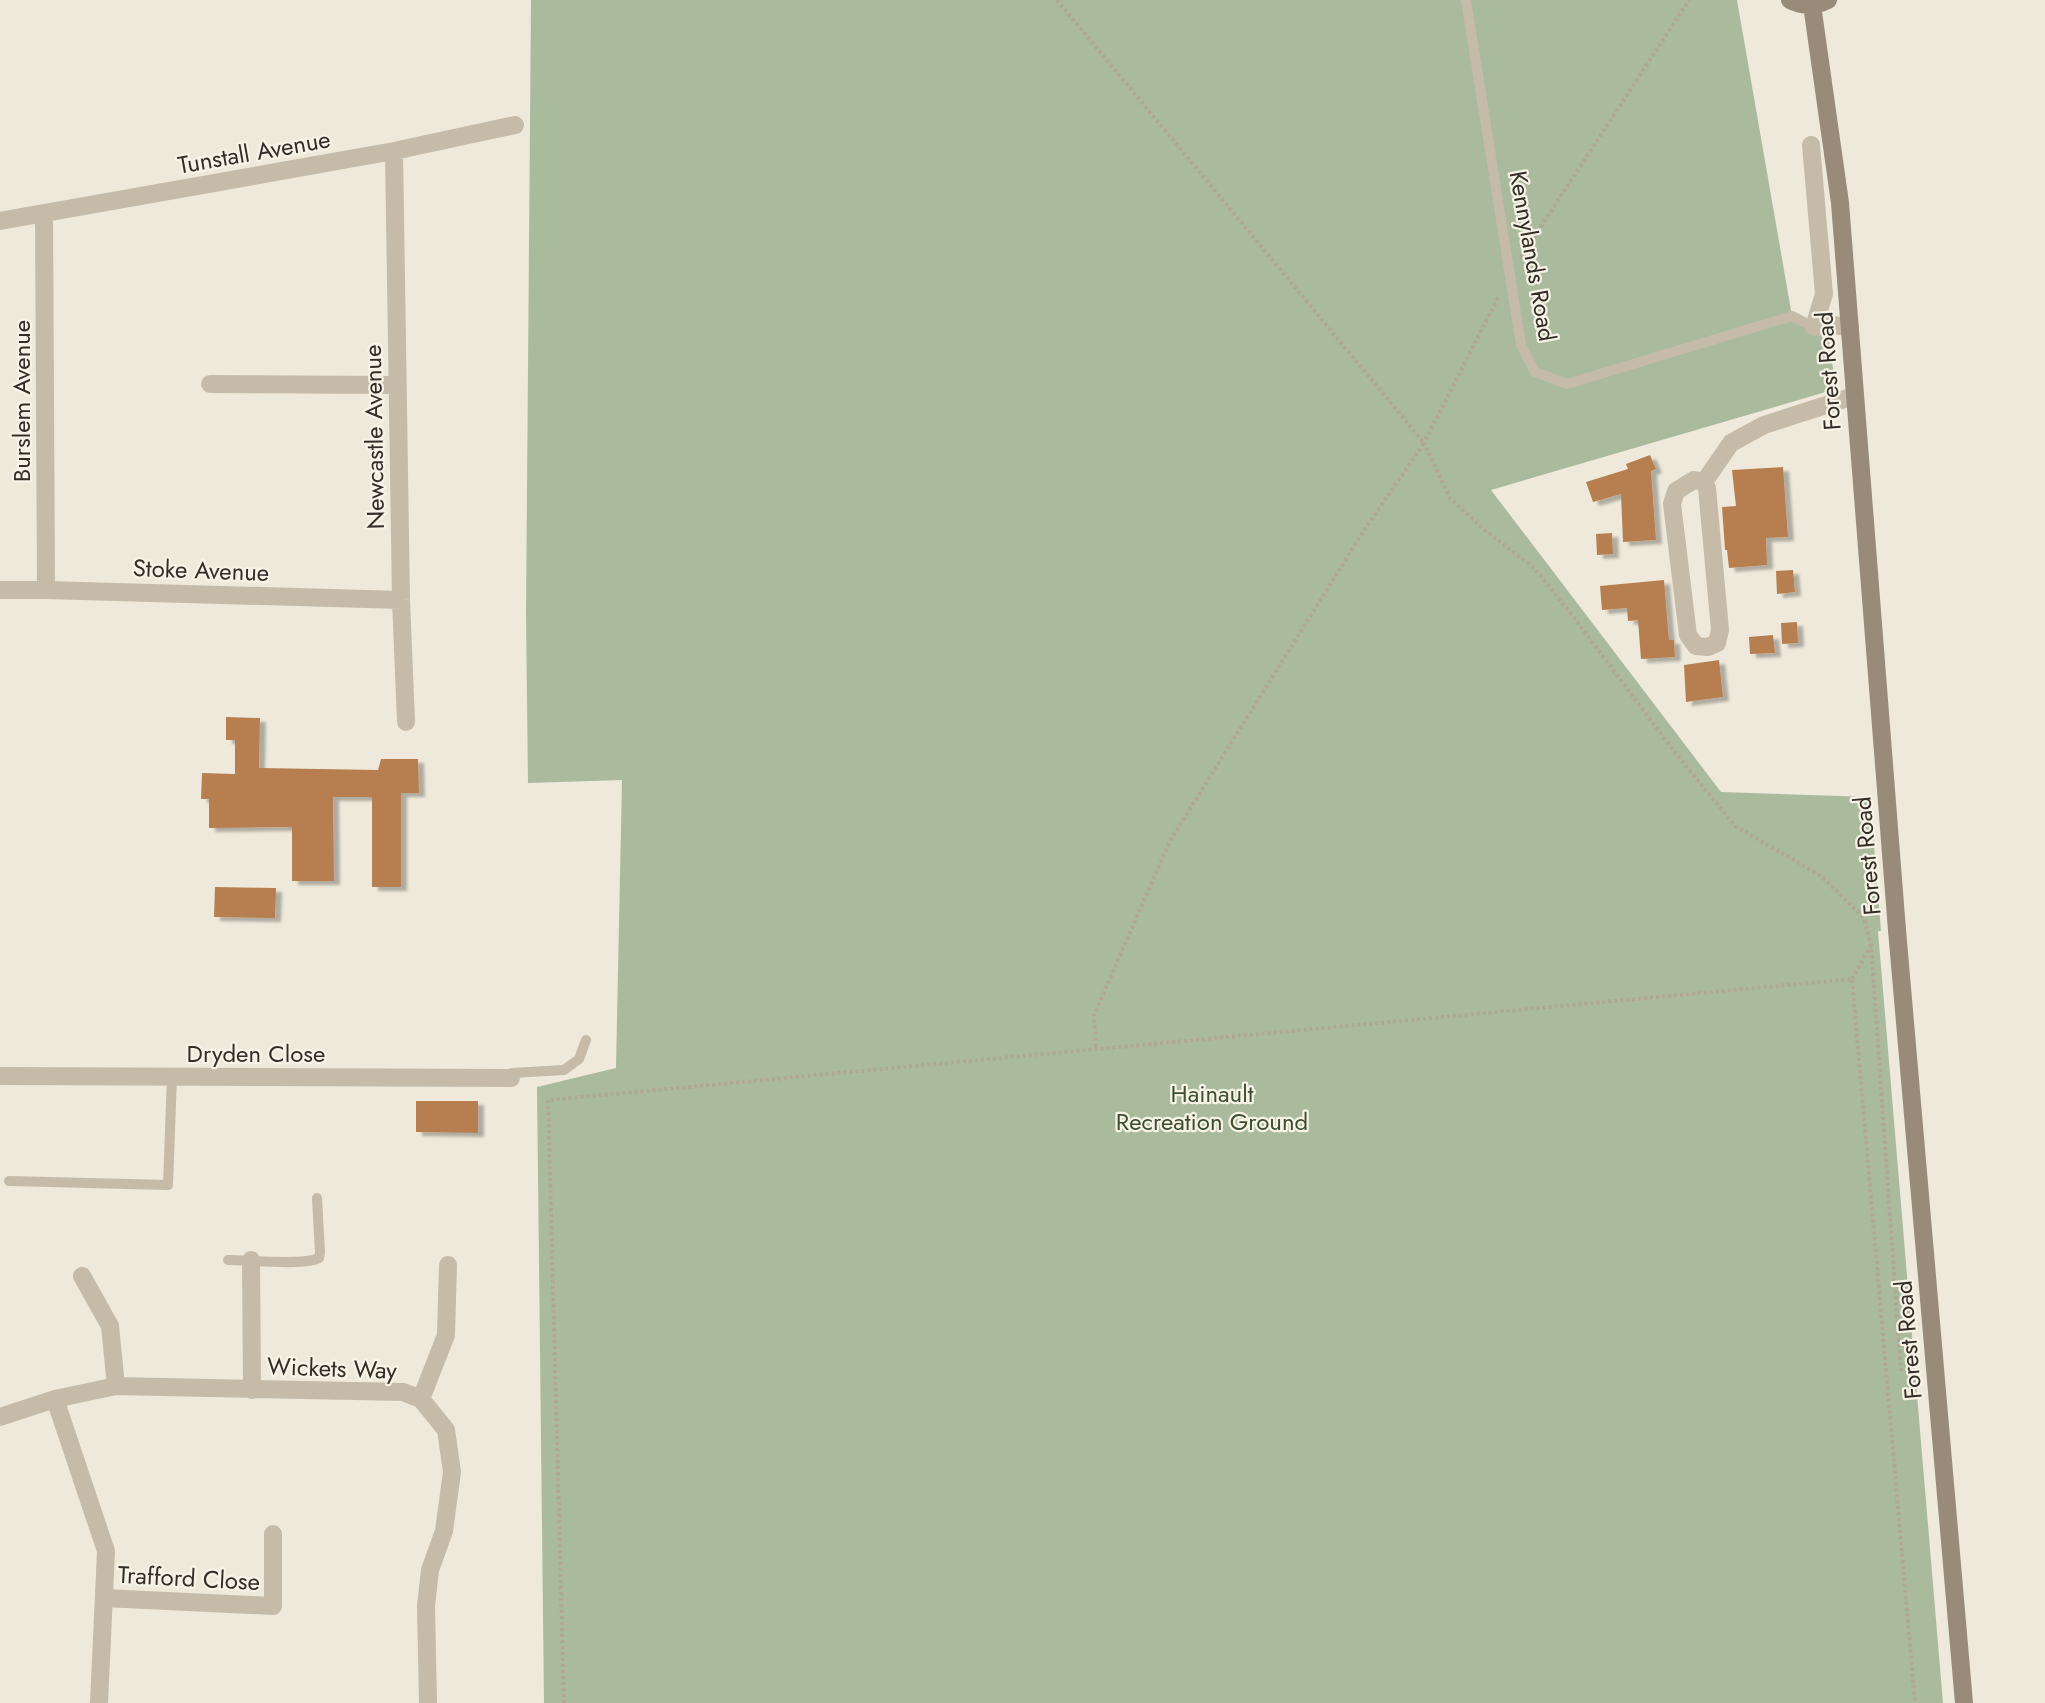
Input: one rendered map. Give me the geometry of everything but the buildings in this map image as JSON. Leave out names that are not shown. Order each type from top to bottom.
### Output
[{"type":"street","points":[[1790,0],[1799,4],[1820,3]]},
{"type":"street","name":"Forest Road","points":[[1820,3],[1850,327],[1899,953],[1964,1703]]},
{"type":"street","name":"Tunstall Avenue","points":[[0,221],[394,151],[514,125]]},
{"type":"street","points":[[1810,145],[1824,294],[1814,327]]},
{"type":"street","name":"Newcastle Avenue","points":[[394,151],[401,600],[406,722]]},
{"type":"street","name":"Burslem Avenue","points":[[44,213],[46,590]]},
{"type":"street","name":"Kennylands Road","points":[[1814,327],[1832,325],[1850,327]]},
{"type":"street","points":[[210,384],[397,385]]},
{"type":"street","points":[[1704,482],[1731,443],[1764,425],[1854,396]]},
{"type":"street","points":[[1694,480],[1704,482],[1707,488],[1720,630],[1717,643],[1708,647],[1696,646],[1688,635],[1672,504],[1676,491],[1694,480]]},
{"type":"street","name":"Stoke Avenue","points":[[0,590],[401,600]]},
{"type":"street","name":"Dryden Close","points":[[0,1076],[511,1078]]},
{"type":"street","points":[[251,1260],[252,1390]]},
{"type":"street","points":[[421,1399],[446,1335],[448,1266]]},
{"type":"street","points":[[82,1276],[110,1326],[116,1386]]},
{"type":"street","name":"Wickets Way","points":[[0,1417],[55,1399],[116,1386],[403,1392],[421,1399],[446,1430],[452,1472],[444,1532],[430,1570],[426,1606],[428,1703]]},
{"type":"street","points":[[55,1399],[106,1551],[99,1703]]},
{"type":"street","name":"Trafford Close","points":[[104,1598],[273,1606],[273,1534]]},
{"type":"lane","name":"Kennylands Road","points":[[1466,0],[1521,345],[1535,372],[1567,384],[1792,316],[1814,327]]},
{"type":"lane","points":[[511,1078],[512,1073],[564,1070],[579,1059],[586,1040]]},
{"type":"lane","points":[[9,1181],[168,1185],[172,1076]]},
{"type":"lane","points":[[228,1260],[314,1261],[319,1258],[318,1197]]},
{"type":"path","points":[[1057,0],[1424,443],[1450,498],[1482,528],[1534,568],[1673,750],[1735,826],[1821,876],[1864,918],[1871,945],[1901,1373]]},
{"type":"path","points":[[1096,1049],[1094,1015],[1170,841],[1361,535],[1424,443],[1510,275],[1689,0]]},
{"type":"path","points":[[1871,945],[1852,979],[1915,1703]]},
{"type":"path","points":[[564,1703],[548,1100],[1852,979]]},
{"type":"green space","name":"Hainault Recreation Ground","points":[[531,0],[1737,0],[1792,316],[1820,330],[1829,340],[1836,389],[1491,490],[1721,792],[1870,797],[1881,931],[1878,931],[1943,1703],[544,1703],[537,1087],[616,1068],[622,780],[528,783],[526,615]]}]
